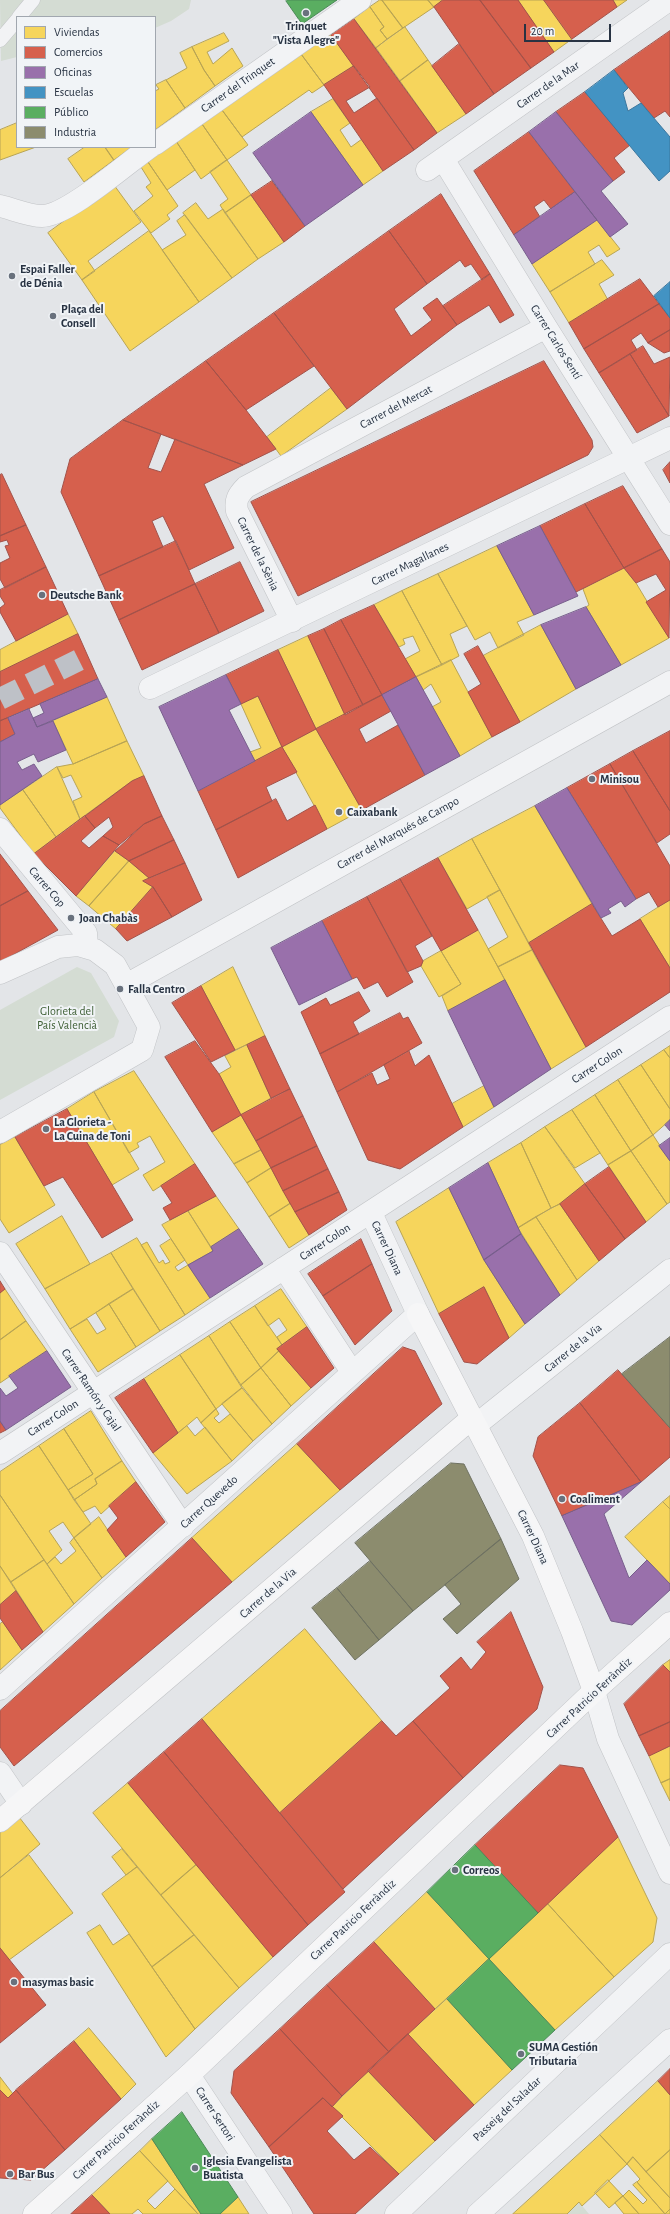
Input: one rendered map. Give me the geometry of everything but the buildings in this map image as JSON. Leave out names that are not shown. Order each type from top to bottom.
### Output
[{"type":"main road","name":"Carrer Diana","points":[[418,1314],[536,1543],[594,1691]]},
{"type":"main road","name":"Carrer de la Via","points":[[21,1804],[474,1421]]},
{"type":"main road","name":"Carrer Patricio Ferràndiz","points":[[34,2214],[188,2075],[594,1691],[670,1623]]},
{"type":"main road","points":[[0,1821],[21,1804]]},
{"type":"street","name":"Carrer del Trinquet","points":[[156,143],[360,0]]},
{"type":"street","name":"Carrer de la Mar","points":[[435,164],[669,0]]},
{"type":"street","points":[[0,206],[41,216],[56,214],[149,148]]},
{"type":"street","name":"Carrer Carlos Sentí","points":[[435,164],[546,327],[630,458],[670,524]]},
{"type":"street","name":"Carrer del Mercat","points":[[246,487],[546,327]]},
{"type":"street","name":"Carrer Magallanes","points":[[150,688],[670,438]]},
{"type":"street","name":"Carrer de la Sènia","points":[[246,487],[237,497],[237,511],[292,621]]},
{"type":"street","name":"Carrer del Marqués de Campo","points":[[126,985],[670,682]]},
{"type":"street","name":"Carrer Cop","points":[[0,829],[86,932],[87,947]]},
{"type":"street","points":[[0,973],[58,947],[68,945],[87,947],[109,959],[126,985],[149,1027],[142,1050],[0,1132]]},
{"type":"street","name":"Carrer Colon","points":[[0,1453],[670,1017]]},
{"type":"street","name":"Carrer Diana","points":[[371,1213],[418,1314]]},
{"type":"street","name":"Carrer Ramón y Cajal","points":[[0,1253],[183,1526]]},
{"type":"street","points":[[284,1268],[352,1372]]},
{"type":"street","name":"Carrer de la Via","points":[[474,1421],[670,1270]]},
{"type":"street","name":"Carrer Quevedo","points":[[0,1689],[418,1314]]},
{"type":"street","name":"Carrer Diana","points":[[594,1691],[608,1739],[670,1873]]},
{"type":"street","points":[[0,1773],[21,1804]]},
{"type":"street","name":"Passeig del Saladar","points":[[396,2214],[670,1954]]},
{"type":"street","points":[[478,2214],[670,2040]]},
{"type":"street","name":"Carrer Sertori","points":[[188,2075],[280,2214]]},
{"type":"lane","points":[[20,16],[33,0]]},
{"type":"lane","points":[[0,40],[16,21]]},
{"type":"green space","points":[[0,0],[191,0],[189,9],[171,21],[156,28],[156,16],[16,16],[16,57],[1,61]]},
{"type":"green space","name":"Glorieta del País Valencià","points":[[77,967],[91,973],[119,1021],[114,1037],[0,1100],[0,1010]]},
{"type":"green space","points":[[579,2202],[589,2214],[567,2214]]},
{"type":"tunnel","points":[[0,699],[87,656]]},
{"type":"place","name":"Trinquet \"Vista Alegre\"","points":[[306,13]]},
{"type":"place","name":"Espai Faller de Dénia","points":[[12,276]]},
{"type":"place","name":"Plaça del Consell","points":[[53,316]]},
{"type":"place","name":"Deutsche Bank","points":[[42,595]]},
{"type":"place","name":"Minisou","points":[[592,779]]},
{"type":"place","name":"Caixabank","points":[[339,812]]},
{"type":"place","name":"Joan Chabàs","points":[[71,918]]},
{"type":"place","name":"Falla Centro","points":[[120,989]]},
{"type":"place","name":"La Glorieta - La Cuina de Toni","points":[[46,1129]]},
{"type":"place","name":"Coaliment","points":[[562,1499]]},
{"type":"place","name":"Correos","points":[[455,1870]]},
{"type":"place","name":"masymas basic","points":[[14,1982]]},
{"type":"place","name":"SUMA Gestión Tributaria","points":[[521,2054]]},
{"type":"place","name":"Iglesia Evangelista Buatista","points":[[195,2168]]},
{"type":"place","name":"Bar Bus","points":[[10,2174]]}]
